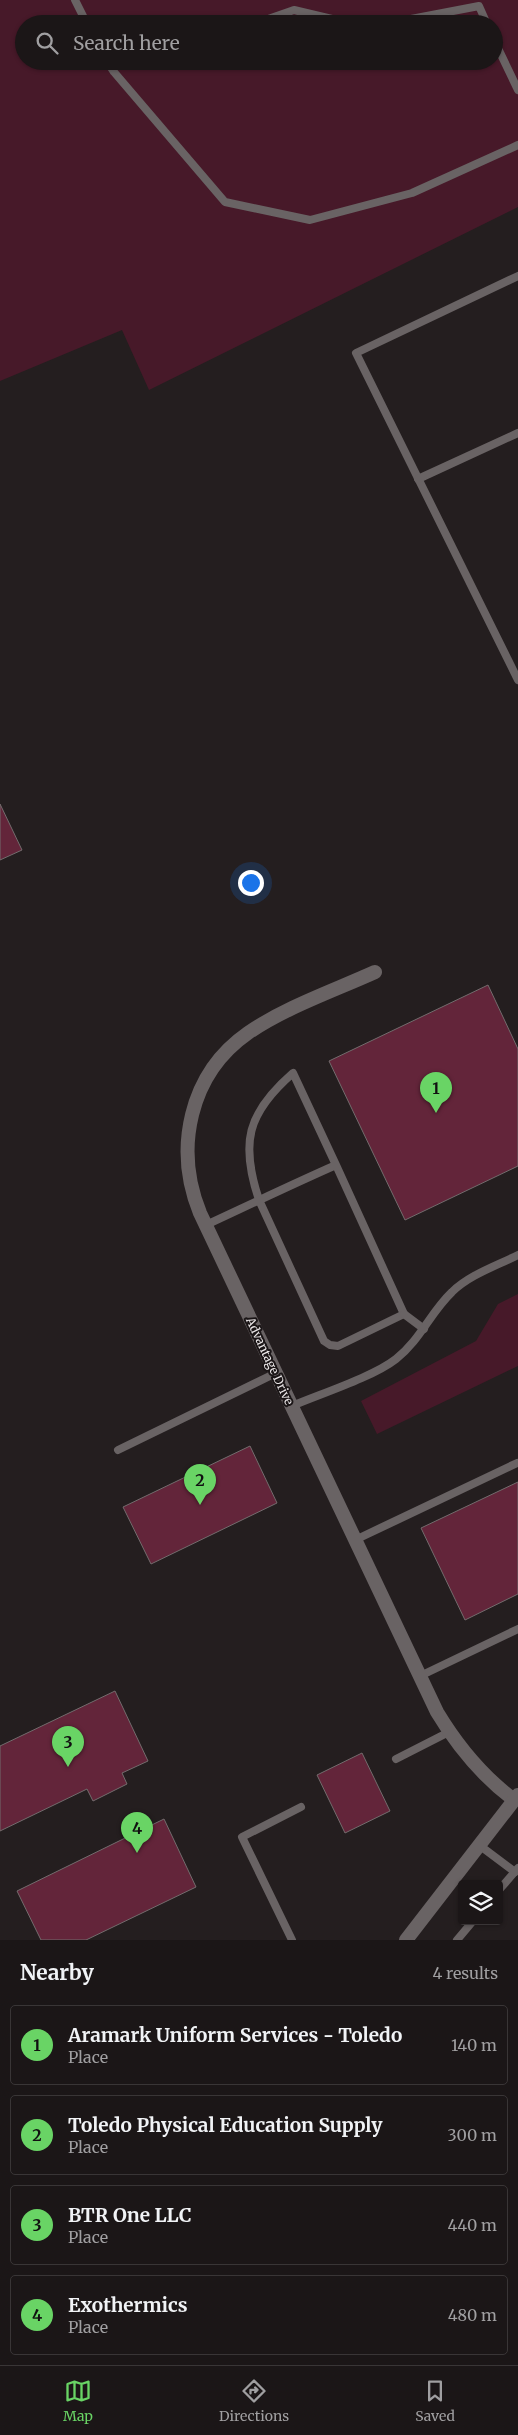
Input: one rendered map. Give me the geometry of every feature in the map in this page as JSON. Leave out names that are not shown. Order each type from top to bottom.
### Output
[{"type":"street","name":"Advantage Drive","points":[[375,972],[264,1022],[229,1049],[202,1084],[188,1129],[187,1153],[189,1176],[194,1198],[206,1225],[437,1712],[449,1732],[473,1764],[490,1782],[516,1798]]},
{"type":"street","points":[[406,1940],[516,1798]]},
{"type":"lane","points":[[75,0],[82,15]]},
{"type":"lane","points":[[431,15],[478,6],[482,15]]},
{"type":"lane","points":[[280,15],[294,10],[315,15]]},
{"type":"lane","points":[[503,59],[518,90]]},
{"type":"lane","points":[[113,70],[225,202],[310,220],[412,193],[518,145]]},
{"type":"lane","points":[[518,276],[356,353],[518,680]]},
{"type":"lane","points":[[418,479],[518,433]]},
{"type":"lane","points":[[404,1314],[338,1346],[330,1345],[324,1341],[259,1200],[254,1184],[249,1152],[252,1124],[264,1101],[293,1073],[404,1314],[424,1329]]},
{"type":"lane","points":[[206,1225],[336,1164]]},
{"type":"lane","points":[[292,1406],[394,1361],[414,1344],[452,1291],[479,1274],[518,1255]]},
{"type":"lane","points":[[118,1450],[276,1373]]},
{"type":"lane","points":[[355,1540],[517,1463]]},
{"type":"lane","points":[[420,1676],[518,1629]]},
{"type":"lane","points":[[396,1759],[449,1732]]},
{"type":"lane","points":[[292,1940],[242,1837],[301,1807]]},
{"type":"lane","points":[[479,1845],[517,1870],[503,1886]]},
{"type":"lane","points":[[457,1940],[470,1925]]},
{"type":"shaded area","points":[[0,0],[518,0],[518,207],[149,390],[122,330],[0,381]]},
{"type":"shaded area","points":[[518,1294],[518,1366],[377,1434],[361,1401],[476,1341],[498,1304]]},
{"type":"building","points":[[0,804],[22,850],[0,860]]},
{"type":"building","points":[[488,985],[518,1049],[518,1166],[405,1220],[329,1061]]},
{"type":"building","points":[[250,1446],[277,1503],[151,1564],[123,1507]]},
{"type":"building","points":[[518,1482],[518,1594],[465,1620],[421,1528]]},
{"type":"building","points":[[115,1691],[148,1761],[122,1773],[127,1784],[93,1801],[87,1789],[0,1831],[0,1746]]},
{"type":"building","points":[[362,1753],[390,1811],[345,1833],[317,1775]]},
{"type":"building","points":[[164,1819],[196,1887],[86,1940],[41,1940],[17,1891]]},
{"type":"place","name":"Aramark Uniform Services - Toledo","points":[[436,1113]]},
{"type":"place","name":"Toledo Physical Education Supply","points":[[200,1505]]},
{"type":"place","name":"BTR One LLC","points":[[68,1767]]},
{"type":"place","name":"Exothermics","points":[[137,1853]]}]
